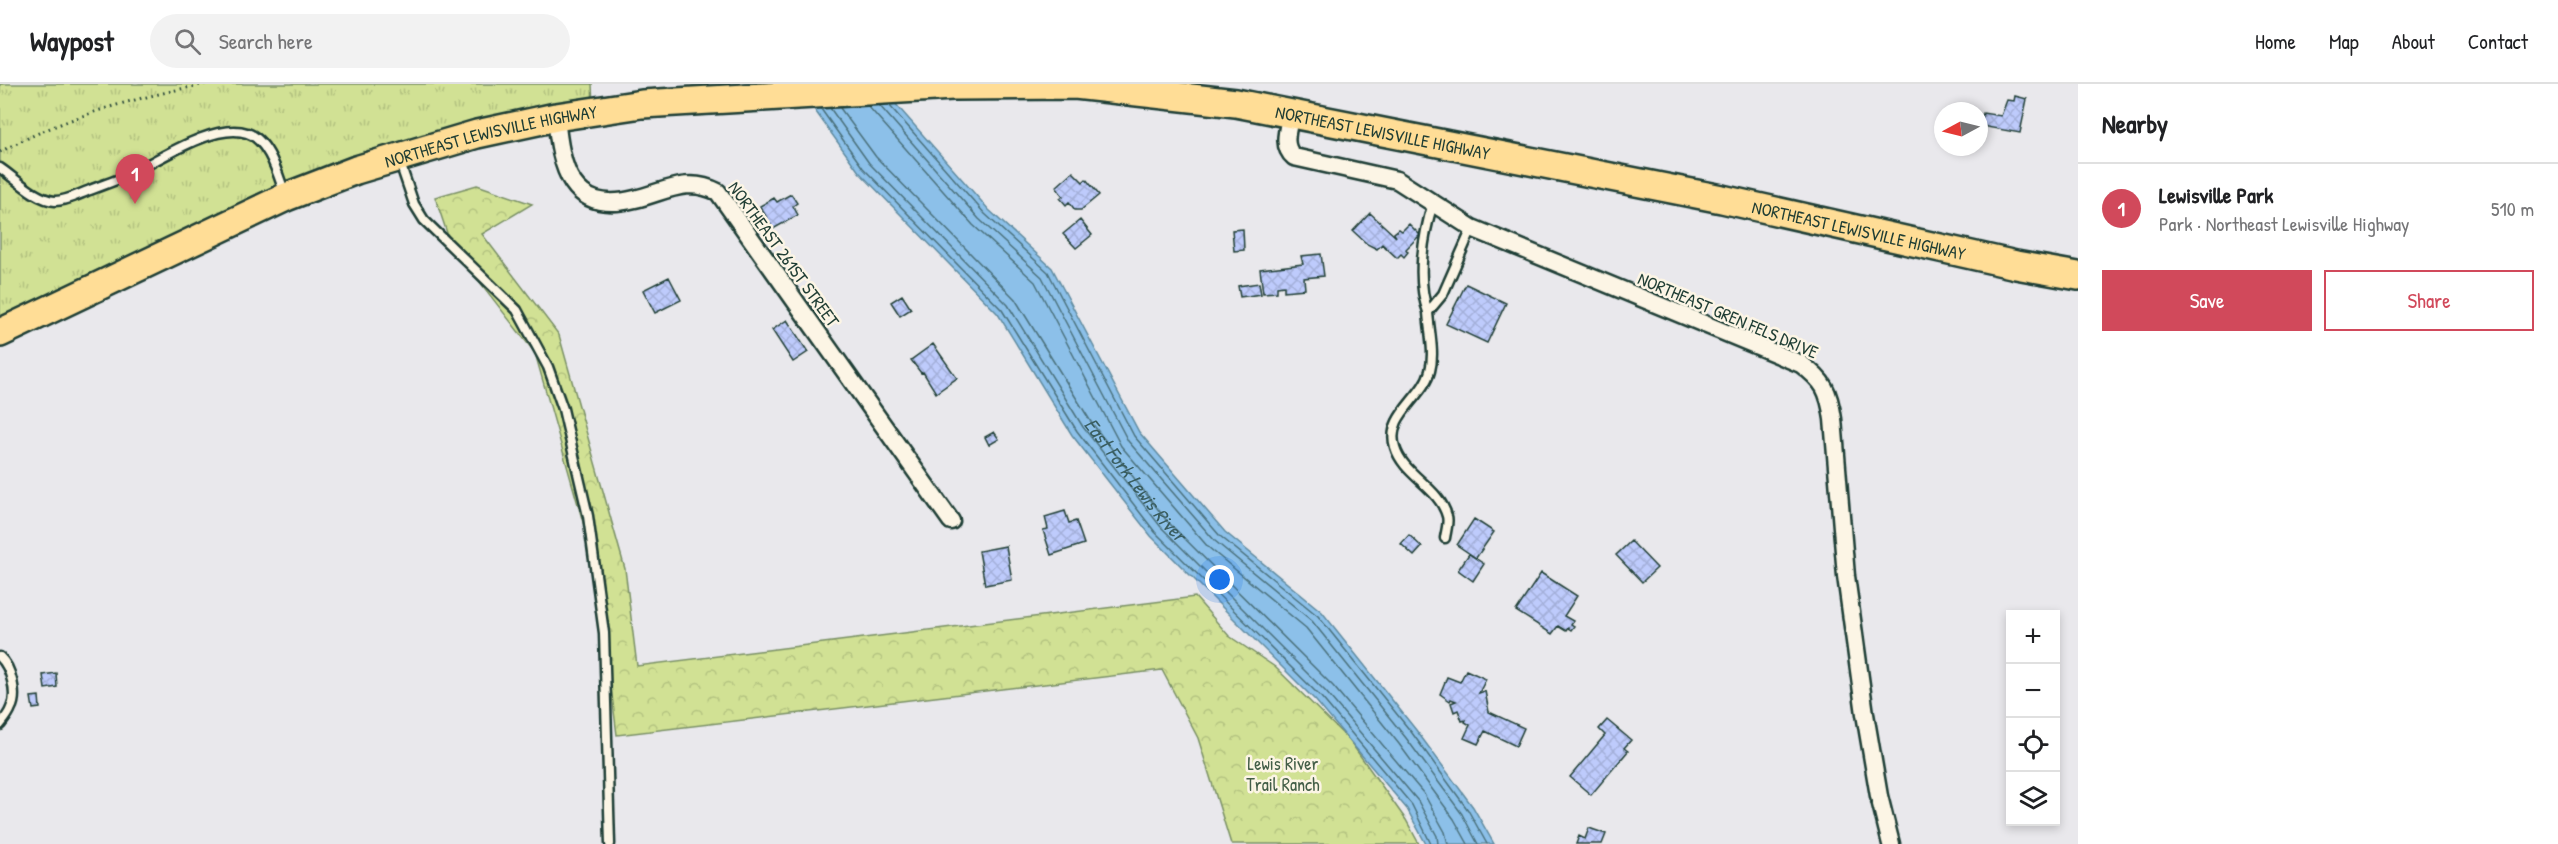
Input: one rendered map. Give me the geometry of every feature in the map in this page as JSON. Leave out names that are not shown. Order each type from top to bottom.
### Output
[{"type":"main road","name":"NORTHEAST LEWISVILLE HIGHWAY","points":[[0,333],[286,197],[398,157],[477,134],[556,117],[642,104],[953,86],[1075,85],[1186,96],[1291,114],[1733,201],[2016,265],[2078,276]]},
{"type":"street","name":"NORTHEAST GREN FELS DRIVE","points":[[1291,114],[1286,142],[1287,152],[1294,158],[1397,180],[1472,228],[1801,364],[1819,377],[1830,396],[1846,576],[1863,702],[1879,796],[1891,844]]},
{"type":"street","name":"NORTHEAST 261ST STREET","points":[[556,117],[560,156],[565,171],[575,186],[590,198],[610,202],[634,200],[667,188],[695,184],[718,192],[951,521]]},
{"type":"lane","points":[[0,168],[41,197],[53,201],[67,199],[127,176],[178,149],[207,137],[229,132],[248,133],[265,148],[286,197]]},
{"type":"lane","points":[[398,157],[414,204],[424,220],[517,310],[548,367],[563,409],[588,516],[603,622],[610,844]]},
{"type":"lane","points":[[1433,203],[1426,227],[1422,297],[1428,312],[1431,369],[1424,386],[1402,412],[1393,432],[1395,448],[1408,468],[1439,500],[1448,517],[1445,538]]},
{"type":"lane","points":[[1428,312],[1443,294],[1472,228]]},
{"type":"lane","points":[[0,657],[5,662],[12,683],[13,706],[0,725]]},
{"type":"path","points":[[0,152],[32,135],[82,114],[205,84]]},
{"type":"green space","points":[[0,84],[592,84],[593,106],[415,152],[0,333]]},
{"type":"green space","name":"Lewis River Trail Ranch","points":[[477,185],[532,204],[482,234],[559,335],[625,569],[637,666],[1195,597],[1229,636],[1275,667],[1349,740],[1406,820],[1419,844],[1231,844],[1198,738],[1162,670],[617,735],[596,568],[535,353],[451,245],[435,197]]},
{"type":"water","name":"East Fork Lewis River","points":[[796,84],[878,84],[989,210],[1052,268],[1139,432],[1225,532],[1322,612],[1416,730],[1473,807],[1494,844],[1426,844],[1407,809],[1316,701],[1151,536],[1072,435],[998,314],[859,172]]},
{"type":"building","points":[[2015,96],[2027,99],[2020,133],[1988,127],[1988,114],[2001,116],[2007,100],[2014,101]]},
{"type":"building","points":[[1073,172],[1083,182],[1086,179],[1099,195],[1081,210],[1075,210],[1069,202],[1066,205],[1060,198],[1063,196],[1056,187]]},
{"type":"building","points":[[791,194],[797,203],[793,206],[798,215],[773,229],[760,206],[774,198],[777,202]]},
{"type":"building","points":[[1370,213],[1396,237],[1394,233],[1399,229],[1402,231],[1409,224],[1420,235],[1406,249],[1408,252],[1404,257],[1401,254],[1397,258],[1382,244],[1377,249],[1367,244],[1353,231]]},
{"type":"building","points":[[1080,220],[1092,235],[1076,248],[1063,234]]},
{"type":"building","points":[[1243,229],[1244,250],[1234,251],[1232,230]]},
{"type":"building","points":[[1321,254],[1324,276],[1304,278],[1305,289],[1284,291],[1284,286],[1277,287],[1277,292],[1263,293],[1260,269],[1303,264],[1301,256]]},
{"type":"building","points":[[669,277],[681,300],[655,313],[643,290]]},
{"type":"building","points":[[1259,283],[1261,294],[1240,297],[1238,286]]},
{"type":"building","points":[[1466,284],[1506,303],[1487,343],[1446,324]]},
{"type":"building","points":[[902,295],[911,309],[900,316],[891,302]]},
{"type":"building","points":[[787,320],[808,352],[793,362],[772,330]]},
{"type":"building","points":[[933,344],[957,378],[936,393],[923,372],[921,373],[911,360]]},
{"type":"building","points":[[994,432],[999,439],[989,445],[985,437]]},
{"type":"building","points":[[1065,511],[1069,523],[1076,521],[1084,544],[1051,555],[1043,530],[1048,529],[1045,517]]},
{"type":"building","points":[[1474,519],[1494,532],[1476,558],[1457,545]]},
{"type":"building","points":[[1409,535],[1422,547],[1414,556],[1401,544]]},
{"type":"building","points":[[1631,541],[1657,568],[1642,582],[1616,555]]},
{"type":"building","points":[[1006,546],[1012,580],[985,585],[979,551]]},
{"type":"building","points":[[1469,554],[1484,564],[1473,581],[1458,570]]},
{"type":"building","points":[[1541,573],[1577,596],[1564,616],[1573,621],[1571,624],[1574,626],[1571,630],[1568,628],[1566,631],[1558,626],[1552,634],[1516,611]]},
{"type":"building","points":[[1466,670],[1486,679],[1479,693],[1485,691],[1489,712],[1524,728],[1516,746],[1485,731],[1478,744],[1464,738],[1470,725],[1465,722],[1466,720],[1462,721],[1458,710],[1454,712],[1451,703],[1456,701],[1451,699],[1450,701],[1440,694],[1447,677],[1460,682]]},
{"type":"building","points":[[56,673],[57,687],[45,689],[43,675]]},
{"type":"building","points":[[39,696],[40,708],[33,709],[31,697]]},
{"type":"building","points":[[1607,720],[1631,740],[1624,748],[1628,751],[1591,795],[1570,777],[1605,735],[1599,729]]},
{"type":"building","points":[[1589,828],[1606,834],[1602,844],[1576,844],[1579,836],[1585,839]]},
{"type":"place","name":"Lewisville Park","points":[[135,204]]}]
